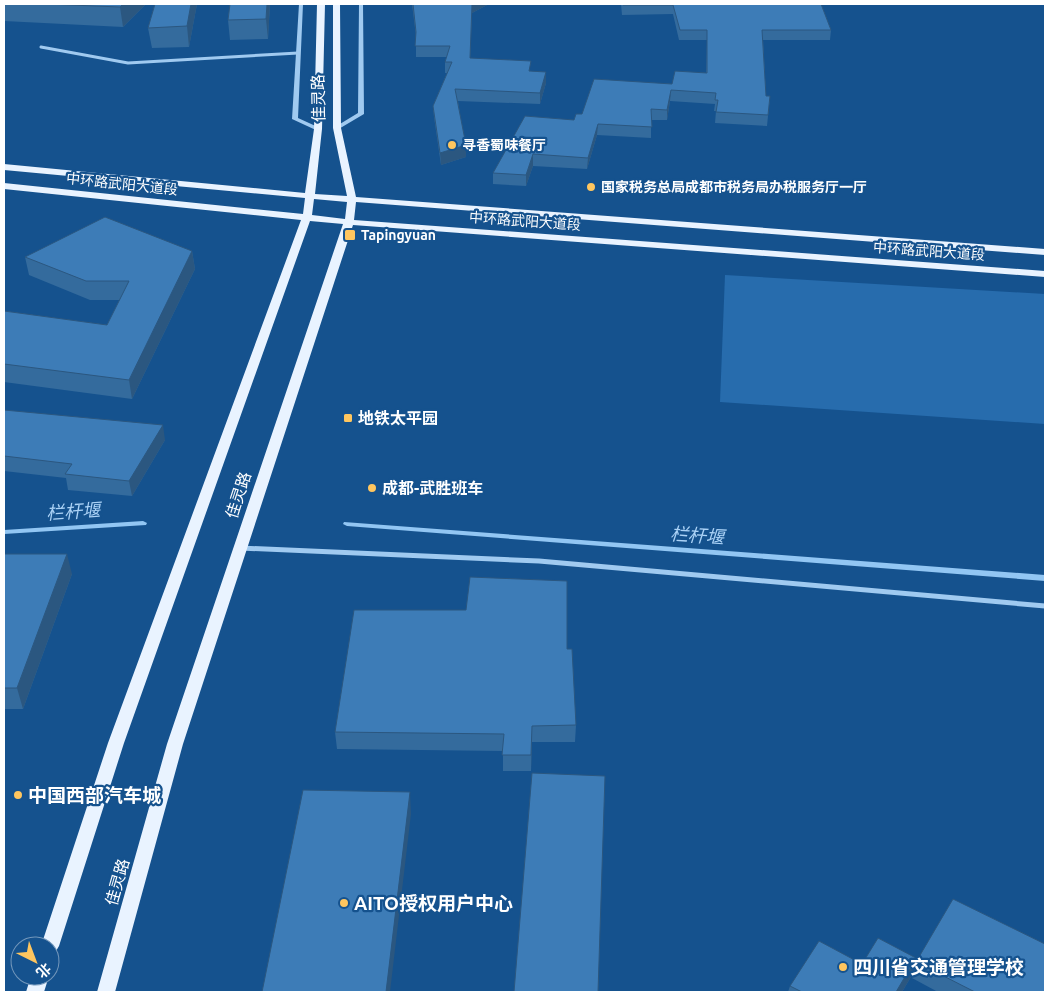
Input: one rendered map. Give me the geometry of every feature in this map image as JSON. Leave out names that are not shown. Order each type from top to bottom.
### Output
[{"type":"main road","name":"佳灵路","points":[[53,936],[116,744],[307,217],[318,129],[321,4]]},
{"type":"main road","name":"佳灵路","points":[[106,992],[175,744],[349,222],[352,198],[337,128],[337,4]]},
{"type":"main road","name":"中环路武阳大道段","points":[[4,167],[311,196],[1045,252]]},
{"type":"main road","name":"中环路武阳大道段","points":[[4,186],[349,222],[1045,274]]},
{"type":"street","points":[[301,4],[295,119],[318,129]]},
{"type":"street","points":[[337,128],[361,114],[360,4]]},
{"type":"street","points":[[41,47],[128,63],[298,53]]},
{"type":"street","points":[[240,548],[539,562],[1045,606]]},
{"type":"shaded area","points":[[725,275],[1045,294],[1045,424],[720,402]]},
{"type":"building","points":[[46,4],[123,4],[120,7]]},
{"type":"building","points":[[155,4],[191,4],[187,26],[148,28]]},
{"type":"building","points":[[230,4],[267,4],[266,19],[228,20]]},
{"type":"building","points":[[413,4],[472,4],[470,58],[531,61],[529,71],[546,72],[540,93],[455,89],[466,145],[440,153],[433,106],[452,62],[445,62],[450,46],[415,46],[416,32]]},
{"type":"building","points":[[623,4],[821,4],[831,30],[762,30],[766,96],[770,96],[768,115],[716,112],[718,100],[715,100],[716,93],[671,90],[667,110],[651,109],[652,127],[598,124],[588,158],[533,154],[526,175],[493,173],[525,116],[574,120],[576,114],[582,114],[594,79],[672,84],[675,71],[707,73],[707,30],[680,30],[673,5]]},
{"type":"building","points":[[105,217],[192,251],[129,380],[4,364],[4,311],[107,325],[129,281],[86,281],[25,257]]},
{"type":"building","points":[[4,410],[163,425],[129,481],[65,474],[72,464],[4,456]]},
{"type":"building","points":[[4,554],[67,554],[17,688],[4,688]]},
{"type":"building","points":[[470,577],[567,581],[567,649],[572,649],[576,725],[532,726],[531,755],[502,755],[504,734],[335,732],[354,610],[466,610]]},
{"type":"building","points":[[532,773],[605,776],[598,992],[514,992]]},
{"type":"building","name":"AITO授权用户中心","points":[[303,790],[410,792],[386,992],[262,992]]},
{"type":"building","points":[[953,899],[1045,944],[1044,992],[975,992],[916,962]]},
{"type":"building","points":[[878,938],[916,958],[896,992],[802,992],[790,986],[819,941],[862,964]]},
{"type":"waterway","name":"栏杆堰","points":[[4,532],[143,523]]},
{"type":"waterway","name":"栏杆堰","points":[[347,524],[1045,578]]},
{"type":"place","name":"寻香蜀味餐厅","points":[[452,145]]},
{"type":"place","name":"国家税务总局成都市税务局办税服务厅一厅","points":[[591,187]]},
{"type":"place","name":"Tapingyuan","points":[[350,235]]},
{"type":"place","name":"地铁太平园","points":[[348,418]]},
{"type":"place","name":"成都-武胜班车","points":[[372,488]]},
{"type":"place","name":"中国西部汽车城","points":[[18,795]]},
{"type":"place","name":"AITO授权用户中心","points":[[344,903]]},
{"type":"place","name":"四川省交通管理学校","points":[[843,967]]}]
